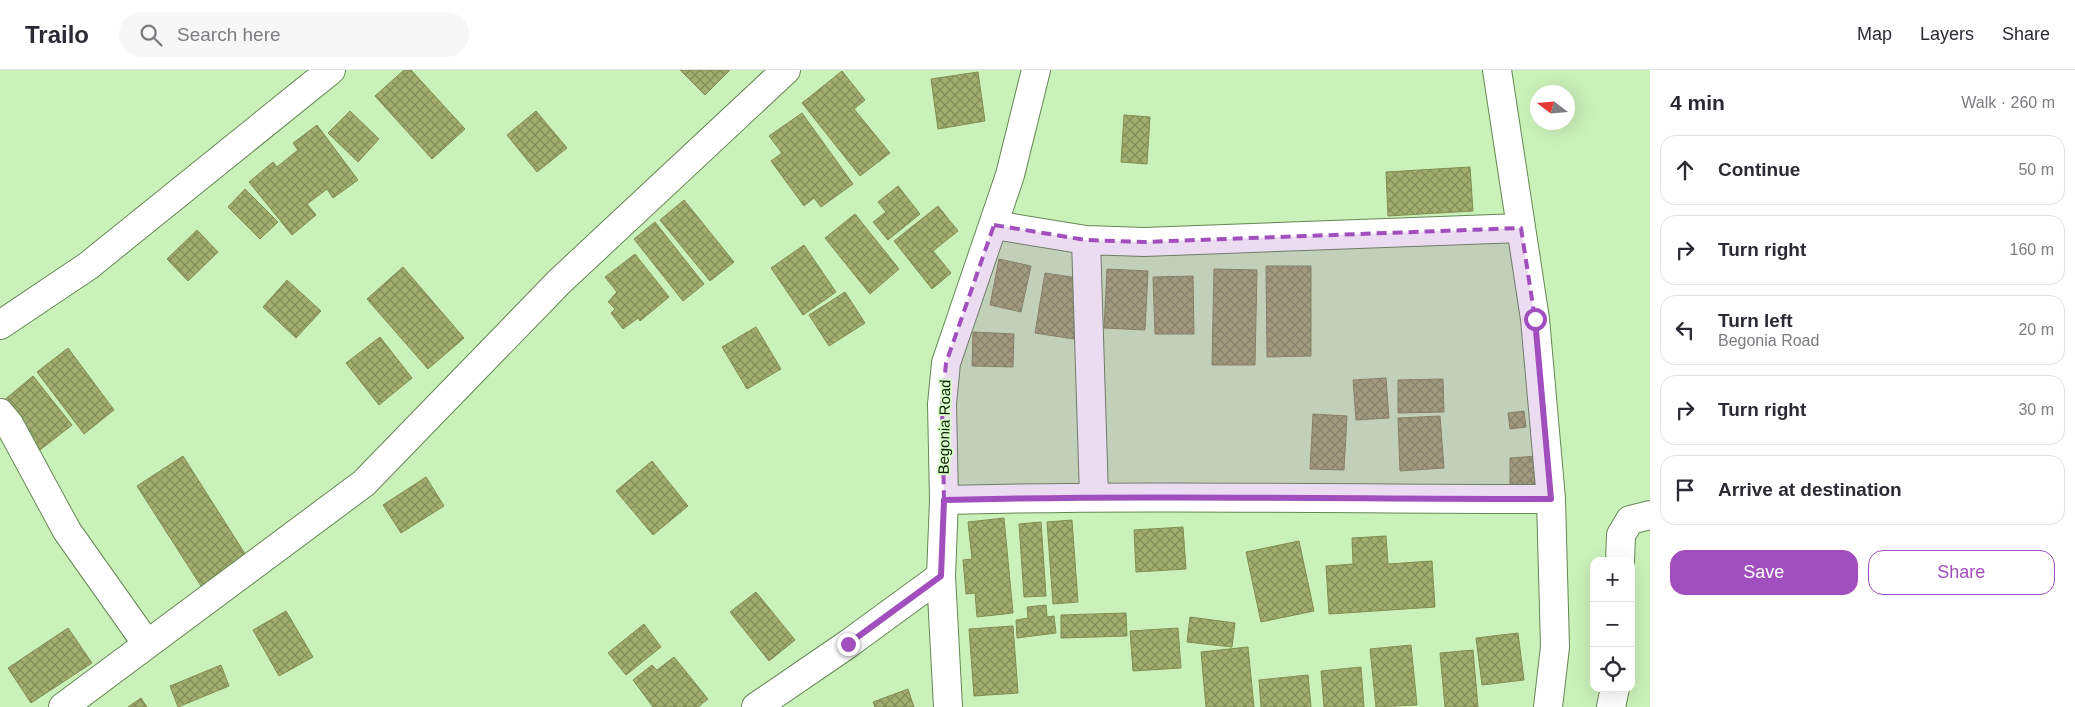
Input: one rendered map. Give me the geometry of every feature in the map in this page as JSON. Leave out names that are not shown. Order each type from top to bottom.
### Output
[{"type":"street","points":[[0,325],[88,266],[331,70]]},
{"type":"street","points":[[63,707],[364,482],[559,282],[786,70]]},
{"type":"street","name":"Begonia Road","points":[[948,707],[941,576],[944,500],[942,404],[946,363],[1010,175],[1036,70]]},
{"type":"street","points":[[1497,70],[1535,319],[1551,499],[1555,647],[1548,707]]},
{"type":"street","points":[[994,225],[1086,240],[1144,242],[1521,228]]},
{"type":"street","points":[[1086,240],[1094,497]]},
{"type":"street","points":[[0,414],[9,424],[67,531],[147,644]]},
{"type":"street","points":[[944,500],[1094,497],[1187,499],[1551,499]]},
{"type":"street","points":[[1620,557],[1621,535],[1630,520],[1650,515]]},
{"type":"street","points":[[756,707],[848,644],[941,576]]},
{"type":"street","points":[[1611,707],[1614,692]]},
{"type":"highlighted area","points":[[994,225],[1086,240],[1144,242],[1521,228],[1535,319],[1551,499],[1094,497],[944,500],[942,404],[946,363]]},
{"type":"building","points":[[404,70],[411,70],[465,129],[432,159],[375,96]]},
{"type":"building","points":[[680,70],[730,70],[705,95]]},
{"type":"building","points":[[842,71],[865,100],[854,109],[890,153],[860,176],[802,103]]},
{"type":"building","points":[[978,72],[985,121],[938,129],[931,79]]},
{"type":"building","points":[[350,111],[379,139],[358,162],[328,133]]},
{"type":"building","points":[[536,111],[567,148],[537,172],[507,135]]},
{"type":"building","points":[[802,113],[853,184],[821,207],[814,198],[804,206],[771,161],[782,153],[769,136]]},
{"type":"building","points":[[1124,115],[1150,117],[1147,164],[1121,162]]},
{"type":"building","points":[[317,125],[358,180],[333,198],[327,189],[307,204],[316,215],[292,235],[249,182],[273,162],[277,167],[298,150],[293,143]]},
{"type":"building","points":[[1470,167],[1473,211],[1388,216],[1386,172]]},
{"type":"building","points":[[898,186],[920,214],[888,240],[873,222],[886,212],[878,202]]},
{"type":"building","points":[[245,189],[278,222],[260,239],[228,207]]},
{"type":"building","points":[[684,200],[734,262],[710,281],[660,220]]},
{"type":"building","points":[[938,206],[958,231],[933,251],[951,273],[932,289],[894,241]]},
{"type":"building","points":[[855,214],[899,269],[870,294],[825,238]]},
{"type":"building","points":[[655,222],[704,284],[683,301],[634,239]]},
{"type":"building","points":[[197,230],[218,252],[188,281],[167,259]]},
{"type":"building","points":[[804,245],[836,292],[803,315],[771,268]]},
{"type":"building","points":[[635,254],[669,297],[640,321],[638,318],[623,329],[611,313],[615,309],[608,302],[617,292],[605,277]]},
{"type":"building","points":[[999,259],[1031,266],[1021,312],[990,305]]},
{"type":"building","points":[[1266,266],[1311,266],[1311,356],[1267,357]]},
{"type":"building","points":[[403,267],[464,338],[428,369],[367,299]]},
{"type":"building","points":[[1107,269],[1148,271],[1145,330],[1104,328]]},
{"type":"building","points":[[1214,269],[1257,270],[1255,365],[1212,365]]},
{"type":"building","points":[[1045,273],[1084,279],[1074,339],[1035,333]]},
{"type":"building","points":[[1193,276],[1194,334],[1155,334],[1153,277]]},
{"type":"building","points":[[287,280],[321,311],[296,338],[263,307]]},
{"type":"building","points":[[845,292],[865,323],[829,346],[809,315]]},
{"type":"building","points":[[756,327],[781,369],[747,389],[722,347]]},
{"type":"building","points":[[973,332],[1014,334],[1013,367],[972,366]]},
{"type":"building","points":[[380,337],[412,378],[379,405],[346,363]]},
{"type":"building","points":[[68,348],[114,410],[84,434],[37,372]]},
{"type":"building","points":[[33,376],[72,425],[40,450],[2,402]]},
{"type":"building","points":[[1386,378],[1389,418],[1356,420],[1353,380]]},
{"type":"building","points":[[1443,379],[1444,412],[1398,413],[1398,380]]},
{"type":"building","points":[[1524,411],[1526,427],[1510,429],[1508,413]]},
{"type":"building","points":[[1313,414],[1347,416],[1344,470],[1310,469]]},
{"type":"building","points":[[1440,416],[1444,468],[1400,471],[1398,418]]},
{"type":"building","points":[[183,456],[247,557],[201,586],[137,486]]},
{"type":"building","points":[[1537,456],[1538,485],[1510,486],[1510,458]]},
{"type":"building","points":[[652,461],[688,506],[653,535],[616,491]]},
{"type":"building","points":[[426,477],[444,506],[401,533],[383,505]]},
{"type":"building","points":[[1004,518],[1013,613],[977,617],[975,593],[966,594],[963,560],[972,559],[968,522]]},
{"type":"building","points":[[1072,520],[1078,602],[1053,604],[1047,522]]},
{"type":"building","points":[[1041,522],[1046,596],[1024,597],[1019,524]]},
{"type":"building","points":[[1183,527],[1186,569],[1136,572],[1134,530]]},
{"type":"building","points":[[1386,536],[1388,564],[1432,561],[1435,607],[1329,614],[1326,566],[1353,564],[1352,538]]},
{"type":"building","points":[[1299,541],[1314,611],[1261,622],[1246,552]]},
{"type":"building","points":[[756,592],[795,640],[769,661],[730,612]]},
{"type":"building","points":[[1046,605],[1047,617],[1054,616],[1056,633],[1017,638],[1016,620],[1028,618],[1027,607]]},
{"type":"building","points":[[286,611],[313,657],[279,676],[253,630]]},
{"type":"building","points":[[1126,613],[1127,636],[1061,638],[1061,615]]},
{"type":"building","points":[[1190,617],[1235,623],[1232,647],[1187,642]]},
{"type":"building","points":[[644,624],[661,647],[626,675],[608,653]]},
{"type":"building","points":[[1013,626],[1018,693],[974,696],[969,629]]},
{"type":"building","points":[[68,628],[92,663],[31,703],[8,668]]},
{"type":"building","points":[[1178,628],[1181,668],[1133,671],[1130,631]]},
{"type":"building","points":[[1518,633],[1524,680],[1482,685],[1476,638]]},
{"type":"building","points":[[1411,645],[1417,705],[1376,707],[1370,649]]},
{"type":"building","points":[[1248,647],[1254,707],[1206,707],[1201,652]]},
{"type":"building","points":[[1473,650],[1478,707],[1445,707],[1440,653]]},
{"type":"building","points":[[674,657],[708,699],[698,707],[653,707],[633,680],[652,665],[657,670]]},
{"type":"building","points":[[221,665],[229,686],[178,707],[170,686]]},
{"type":"building","points":[[1361,667],[1364,707],[1324,707],[1321,671]]},
{"type":"building","points":[[1308,675],[1311,707],[1261,707],[1259,680]]},
{"type":"building","points":[[908,689],[914,707],[875,707],[873,702]]},
{"type":"building","points":[[141,698],[147,707],[128,707]]},
{"type":"route","points":[[848,644],[894,608],[941,576],[944,500],[1094,497],[1187,499],[1551,499],[1535,319]]}]
